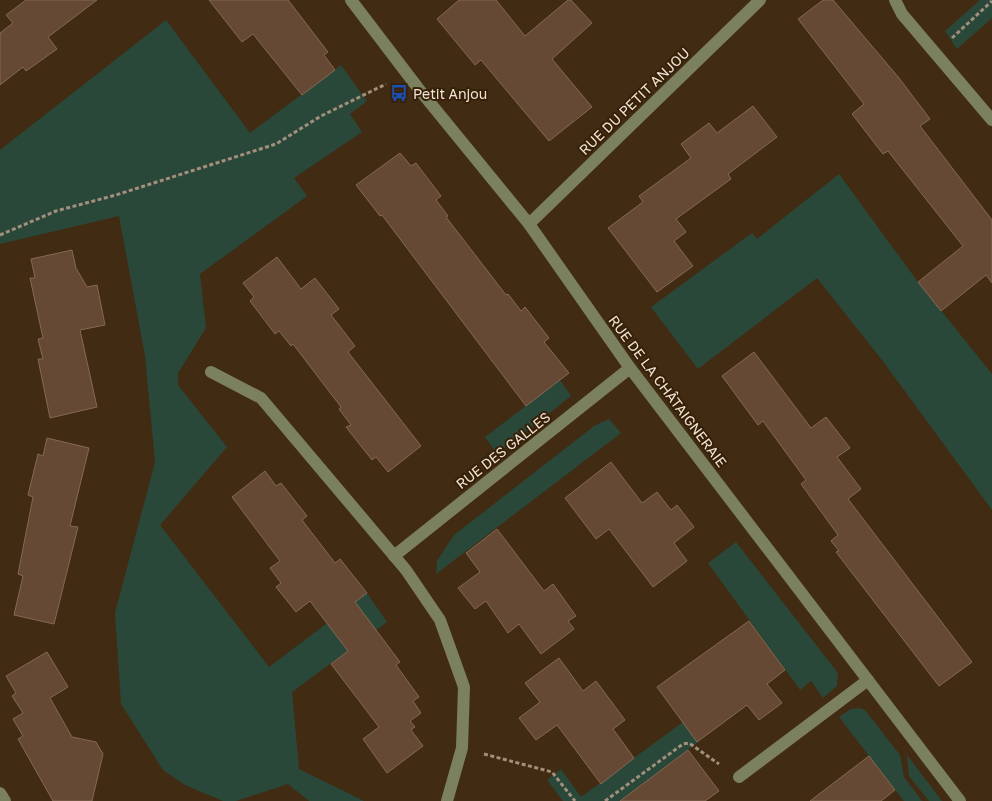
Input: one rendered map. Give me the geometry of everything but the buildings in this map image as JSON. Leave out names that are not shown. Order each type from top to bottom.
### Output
[{"type":"street","name":"RUE DE LA CHÂTAIGNERAIE","points":[[351,0],[407,74],[530,224],[630,368],[960,801]]},
{"type":"street","name":"RUE DU PETIT ANJOU","points":[[530,224],[760,0]]},
{"type":"street","points":[[894,0],[902,14],[992,120]]},
{"type":"street","name":"RUE DES GALLES","points":[[394,556],[630,368]]},
{"type":"street","points":[[211,372],[261,398],[394,556],[440,620],[464,687],[462,748],[447,801]]},
{"type":"street","points":[[739,777],[868,680]]},
{"type":"street","points":[[0,794],[5,801]]},
{"type":"path","points":[[935,52],[992,1]]},
{"type":"path","points":[[0,235],[56,211],[116,195],[276,144],[321,116],[407,74]]},
{"type":"path","points":[[605,801],[682,744],[689,743],[739,777]]},
{"type":"path","points":[[462,748],[552,772],[575,801]]},
{"type":"green space","points":[[980,0],[992,0],[992,18],[957,49],[945,31]]},
{"type":"green space","points":[[166,20],[250,133],[341,65],[367,101],[350,114],[362,132],[294,178],[307,196],[200,274],[206,328],[178,373],[178,385],[227,447],[160,525],[269,667],[367,593],[387,622],[292,692],[299,769],[364,801],[309,801],[288,784],[236,801],[223,801],[185,785],[163,770],[121,704],[115,613],[155,462],[145,356],[119,216],[0,244],[0,150]]},
{"type":"green space","points":[[839,174],[918,282],[992,374],[992,510],[882,360],[817,278],[698,369],[651,307],[752,233],[757,239]]},
{"type":"green space","points":[[560,380],[571,396],[497,454],[485,437]]},
{"type":"green space","points":[[609,419],[621,433],[436,574],[437,561],[454,535],[594,426]]},
{"type":"green space","points":[[736,542],[838,673],[837,686],[823,698],[811,681],[800,690],[708,563]]},
{"type":"green space","points":[[860,708],[865,710],[900,755],[904,777],[922,801],[904,801],[839,717],[851,709]]},
{"type":"green space","points":[[683,722],[698,742],[620,801],[563,801],[547,780],[561,769],[581,797]]},
{"type":"green space","points":[[907,755],[942,801],[929,801],[909,776]]},
{"type":"place","name":"Petit Anjou","points":[[399,93]]}]
